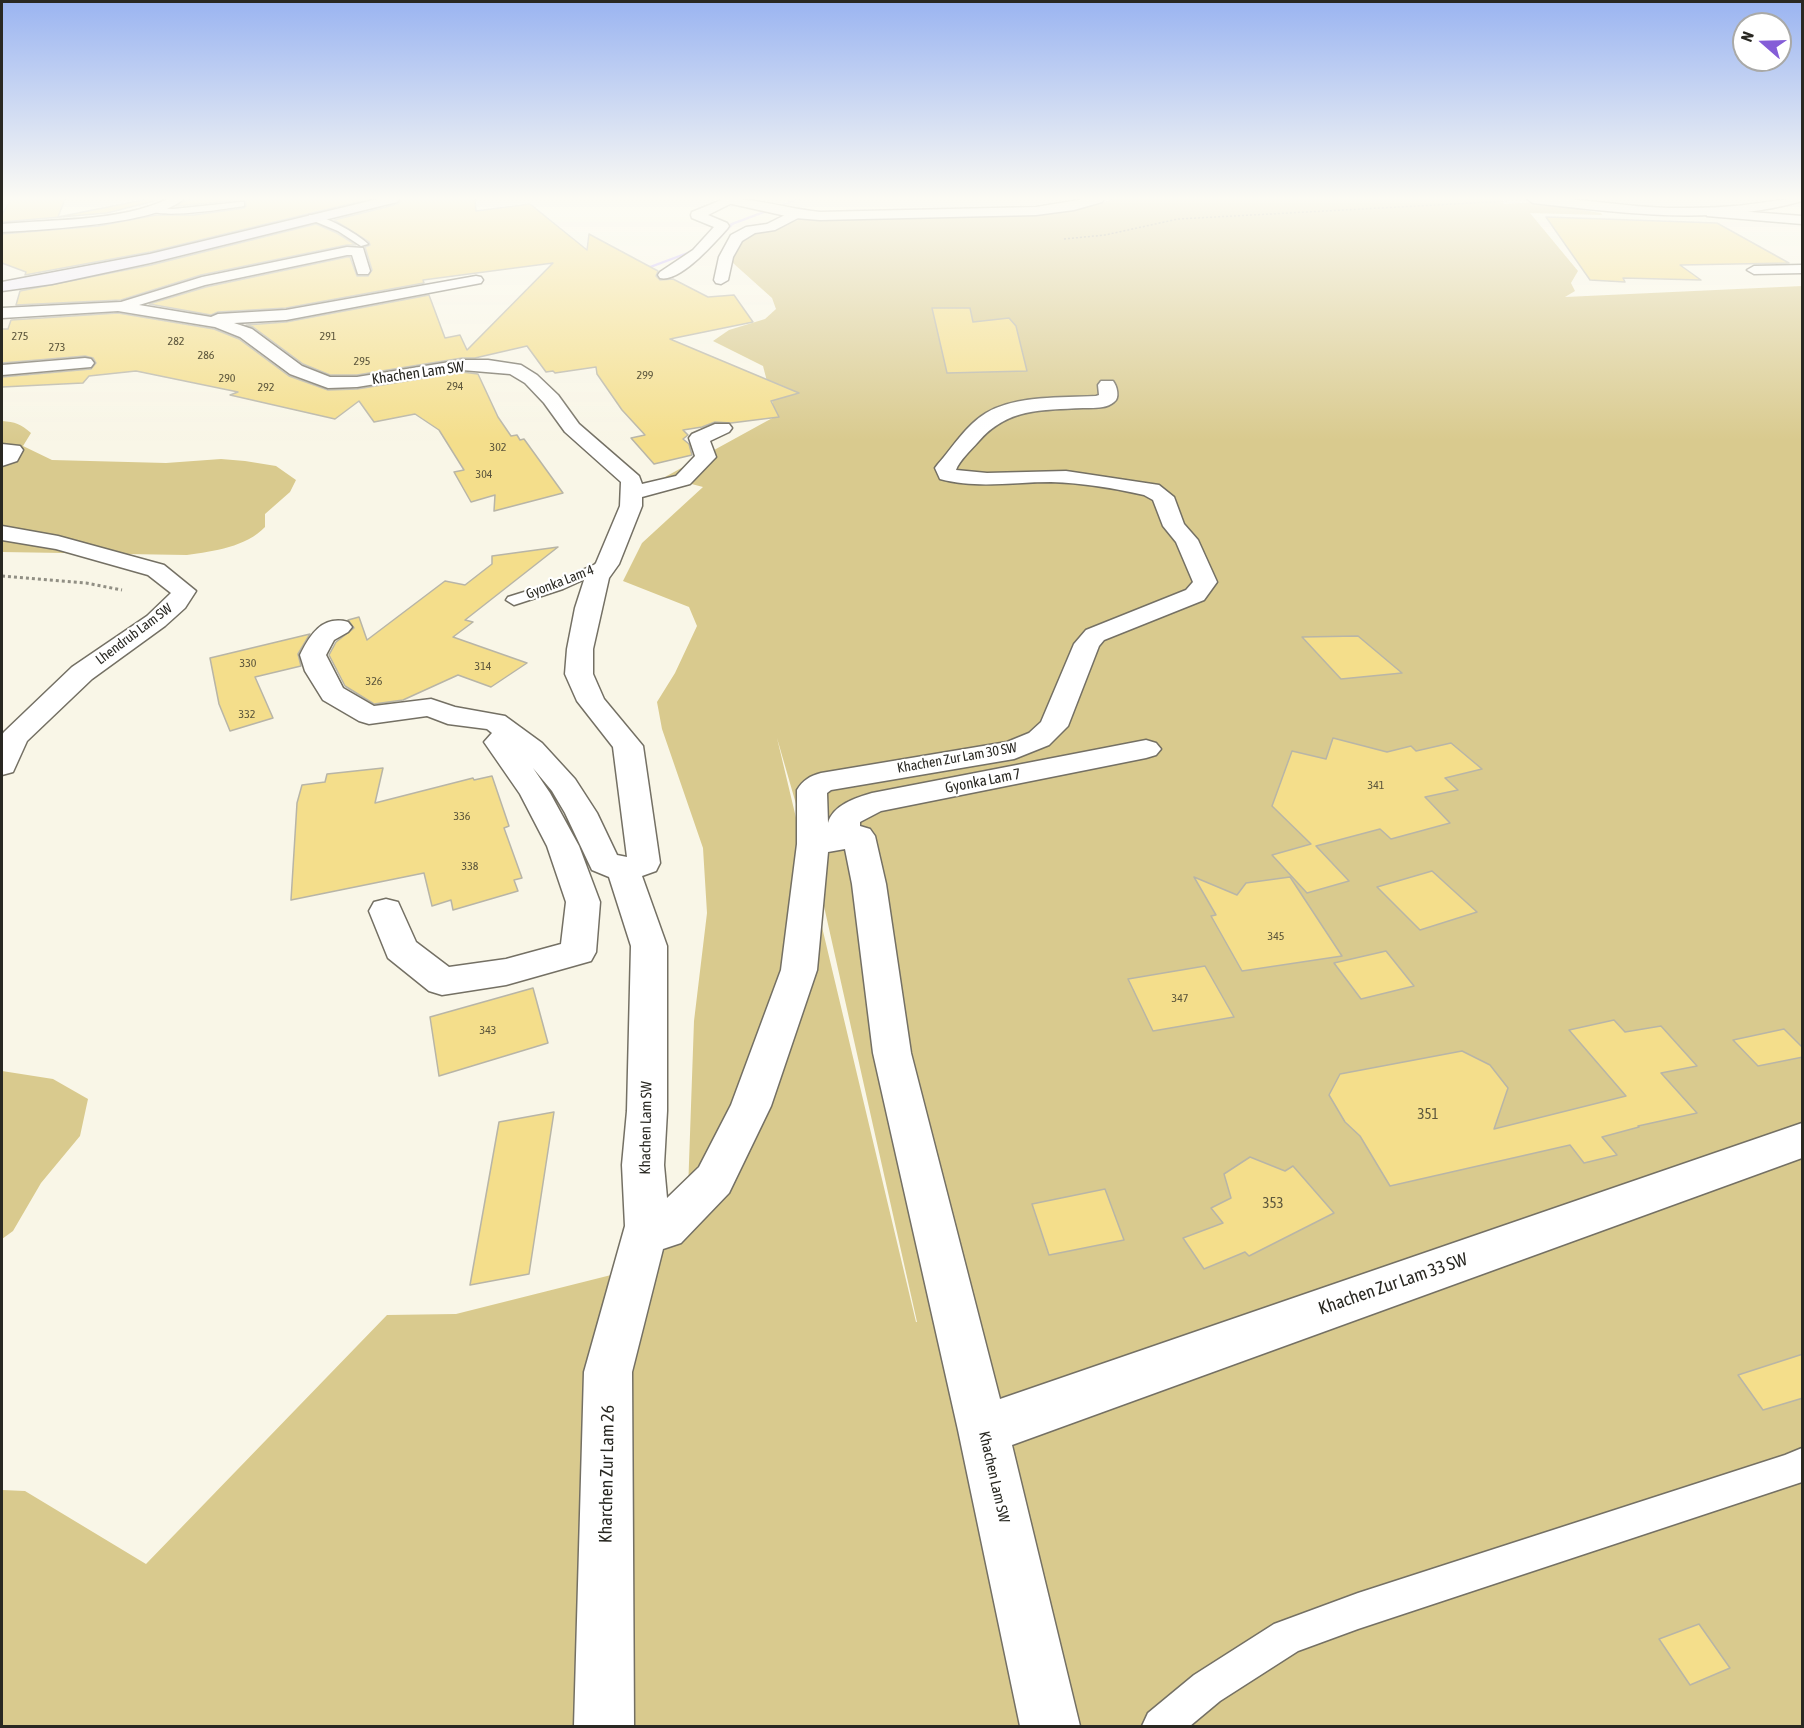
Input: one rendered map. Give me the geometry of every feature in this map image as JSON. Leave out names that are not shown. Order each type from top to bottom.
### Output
[{"type":"main road","points":[[2,287],[44,280]]},
{"type":"street","points":[[113,306],[207,280]]},
{"type":"street","points":[[113,306],[209,280]]},
{"type":"street","points":[[205,320],[286,315],[476,280]]},
{"type":"street","name":"Khachen Lam SW","points":[[2,313],[113,306],[205,320],[246,333],[296,370],[328,383],[357,382],[462,365],[488,365],[515,369],[531,379],[551,399],[572,428],[632,480],[633,491]]},
{"type":"street","points":[[2,370],[85,363]]},
{"type":"street","name":"Khachen Zur Lam 30 SW","points":[[827,842],[812,790],[821,782],[1014,750],[1039,740],[1054,726],[1087,644],[1095,635],[1195,595],[1205,582],[1187,540],[1174,526],[1163,497],[1151,490],[1053,476],[996,480],[964,479],[947,475],[945,468],[977,430],[995,416],[1029,406],[1099,402],[1108,398],[1107,385]]},
{"type":"street","points":[[339,627],[323,635],[313,655],[319,671],[333,694],[369,715],[431,707],[448,715],[495,722],[532,748],[564,786],[604,862],[623,870],[644,863],[628,746],[591,701],[579,674],[580,649],[597,577],[607,564],[631,506],[633,491],[642,491],[683,480],[706,457],[699,438],[722,428]]},
{"type":"street","points":[[2,450],[13,450],[10,457],[2,460]]},
{"type":"street","name":"Lhendrub Lam SW","points":[[2,533],[58,543],[156,570],[184,591],[176,603],[156,621],[82,673],[14,738],[2,766]]},
{"type":"street","points":[[386,911],[401,949],[442,981],[506,972],[578,952],[583,902],[563,846],[535,793],[499,742],[511,734]]},
{"type":"street","name":"Gyonka Lam 7","points":[[827,842],[846,817],[872,802],[1146,749]]},
{"type":"street","name":"Khachen Lam SW","points":[[827,842],[860,836],[892,1053],[983,1430],[1050,1726]]},
{"type":"street","points":[[647,1226],[665,1229],[714,1180],[752,1106],[799,970],[827,842]]},
{"type":"street","name":"Khachen Lam SW","points":[[623,870],[649,945],[643,1165],[647,1226]]},
{"type":"street","name":"Khachen Zur Lam 33 SW","points":[[983,1430],[1803,1140]]},
{"type":"street","name":"Kharchen Zur Lam 26","points":[[604,1726],[608,1372],[647,1226]]},
{"type":"lane","name":"Gyonka Lam 4","points":[[514,600],[558,586],[607,564]]},
{"type":"lane","points":[[1161,1726],[1207,1688],[1287,1637],[1358,1611],[1803,1464]]},
{"type":"path","points":[[2,576],[86,583],[126,591],[148,599],[156,605],[159,610],[156,621]]},
{"type":"shaded area","points":[[752,280],[1573,280],[1571,283],[1575,291],[1565,297],[1802,286],[1802,1726],[2,1726],[2,1490],[25,1491],[146,1564],[387,1315],[456,1314],[635,1269],[688,1191],[694,1021],[707,913],[703,848],[662,729],[657,702],[675,673],[697,626],[689,607],[623,581],[642,543],[703,487],[665,477],[776,416],[763,366],[713,341],[729,330],[765,319],[776,309],[772,298]],"holes":[[[777,738],[819,884],[916,1322]]]},
{"type":"shaded area","points":[[2,421],[18,424],[31,433],[23,446],[52,460],[166,463],[221,459],[276,466],[296,480],[290,492],[265,514],[265,527],[239,544],[219,550],[187,555],[2,552]]},
{"type":"shaded area","points":[[2,1071],[53,1079],[88,1099],[80,1136],[41,1183],[13,1231],[2,1239]]},
{"type":"building","points":[[77,280],[186,280],[121,300],[16,305],[20,291]]},
{"type":"building","points":[[241,280],[426,280],[423,280],[424,283],[286,308],[218,312],[211,315],[149,304]]},
{"type":"building","points":[[537,280],[674,280],[708,297],[734,295],[753,322],[670,339],[799,393],[771,401],[779,417],[731,423],[715,422],[683,430],[688,435],[683,439],[689,444],[692,455],[654,464],[631,438],[645,435],[622,410],[597,374],[596,367],[555,373],[546,372],[527,346],[475,358],[462,358],[357,375],[330,375],[303,364],[253,327],[246,325],[286,322],[429,295],[445,338],[460,335],[467,350]]},
{"type":"building","points":[[1590,280],[1624,280],[1625,282]]},
{"type":"building","points":[[932,308],[970,308],[973,322],[1009,318],[1016,326],[1027,371],[947,373]]},
{"type":"building","points":[[118,313],[214,329],[239,339],[289,376],[328,390],[357,389],[462,372],[478,374],[498,417],[511,436],[517,435],[520,440],[524,439],[563,493],[494,511],[495,495],[471,502],[454,472],[464,470],[439,430],[415,414],[374,422],[359,401],[335,419],[230,395],[238,392],[136,371],[89,376],[83,383],[2,387],[2,377],[91,369],[96,363],[93,358],[85,356],[2,363],[2,329],[8,329],[11,320]]},
{"type":"building","points":[[558,547],[465,620],[473,622],[453,637],[527,663],[491,687],[458,675],[403,700],[374,704],[345,686],[329,655],[336,642],[354,628],[348,620],[359,617],[367,640],[445,581],[465,585],[492,564],[492,556]]},
{"type":"building","points":[[310,634],[298,654],[301,666],[255,677],[273,718],[230,731],[219,704],[210,658]]},
{"type":"building","points":[[1358,636],[1402,673],[1341,679],[1302,637]]},
{"type":"building","points":[[1333,738],[1387,752],[1411,746],[1416,751],[1451,743],[1482,769],[1445,778],[1458,790],[1425,797],[1450,823],[1391,839],[1380,829],[1316,846],[1349,881],[1307,893],[1272,855],[1311,844],[1272,806],[1292,751],[1326,759]]},
{"type":"building","points":[[383,768],[375,803],[473,778],[474,780],[492,776],[509,826],[504,828],[522,878],[514,880],[518,891],[453,910],[451,900],[432,906],[424,873],[291,900],[297,803],[302,785],[325,782],[327,774]]},
{"type":"building","points":[[1432,871],[1477,912],[1420,930],[1377,887]]},
{"type":"building","points":[[1194,877],[1237,895],[1246,883],[1290,877],[1342,956],[1242,971],[1211,916],[1216,915]]},
{"type":"building","points":[[1386,951],[1414,986],[1361,999],[1334,963]]},
{"type":"building","points":[[1205,966],[1234,1017],[1153,1031],[1128,979]]},
{"type":"building","points":[[533,988],[548,1043],[439,1076],[430,1017]]},
{"type":"building","points":[[1614,1020],[1625,1032],[1661,1026],[1697,1066],[1661,1073],[1697,1113],[1638,1126],[1602,1137],[1617,1155],[1584,1163],[1570,1145],[1390,1186],[1360,1136],[1345,1122],[1329,1095],[1340,1074],[1462,1051],[1490,1065],[1508,1088],[1494,1129],[1626,1096],[1569,1030]]},
{"type":"building","points":[[1784,1029],[1803,1048],[1803,1057],[1758,1066],[1733,1040]]},
{"type":"building","points":[[554,1112],[529,1274],[470,1285],[499,1122]]},
{"type":"building","points":[[1250,1157],[1285,1171],[1293,1166],[1334,1213],[1249,1256],[1245,1252],[1204,1269],[1183,1238],[1223,1223],[1211,1208],[1231,1198],[1224,1174]]},
{"type":"building","points":[[1105,1189],[1124,1240],[1049,1255],[1032,1204]]},
{"type":"building","points":[[1803,1354],[1803,1398],[1763,1410],[1738,1375]]},
{"type":"building","points":[[1699,1624],[1730,1668],[1690,1685],[1659,1639]]}]
